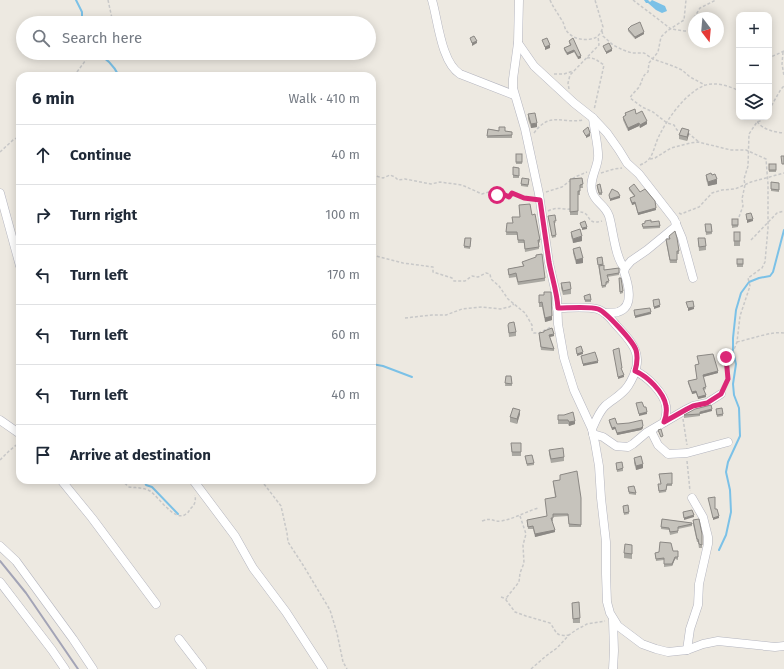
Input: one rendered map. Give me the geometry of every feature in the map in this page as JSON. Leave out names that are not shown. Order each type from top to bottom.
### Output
[{"type":"street","points":[[432,0],[447,57],[453,68],[460,74],[514,95]]},
{"type":"street","points":[[519,0],[518,43],[512,79],[514,95],[522,118],[540,200],[549,263],[557,298],[558,324],[567,370],[592,432],[599,466],[606,542],[607,602],[610,613],[618,626],[642,644],[656,650],[668,652],[687,650],[703,644],[718,641],[775,647],[784,646]]},
{"type":"street","points":[[518,43],[534,66],[591,118],[619,150],[627,163],[633,168],[676,223],[693,278]]},
{"type":"street","points":[[591,118],[598,153],[598,159],[591,186],[592,192],[594,197],[607,210],[621,265],[625,268],[629,291],[626,306],[623,310],[605,313]]},
{"type":"street","points":[[0,193],[16,251]]},
{"type":"street","points":[[625,268],[630,261],[675,227],[676,223]]},
{"type":"street","points":[[558,308],[598,309],[605,313],[632,341],[636,351],[638,362],[628,386],[619,396],[605,406],[592,432]]},
{"type":"street","points":[[635,371],[643,374],[663,398],[667,408],[664,422]]},
{"type":"street","points":[[592,432],[603,437],[611,444],[621,447],[633,444],[642,436],[664,422],[693,406],[707,403],[721,394]]},
{"type":"street","points":[[0,420],[16,431]]},
{"type":"street","points":[[651,431],[658,445],[668,454],[675,455],[687,453],[728,442]]},
{"type":"street","points":[[64,484],[92,518],[156,604]]},
{"type":"street","points":[[196,484],[235,536],[254,568],[286,612],[323,669]]},
{"type":"street","points":[[687,650],[690,629],[698,605],[699,584],[708,544],[708,537],[703,517],[692,498]]},
{"type":"street","points":[[0,546],[16,561],[93,669]]},
{"type":"street","points":[[0,582],[66,669]]},
{"type":"street","points":[[613,620],[613,669]]},
{"type":"street","points":[[179,639],[202,669]]},
{"type":"path","points":[[108,0],[111,16]]},
{"type":"path","points":[[550,0],[553,8],[562,19],[567,31],[576,38],[585,41],[594,39],[602,31]]},
{"type":"path","points":[[595,0],[603,27],[603,36],[613,45],[632,53],[644,53],[653,59],[682,70],[690,77],[704,85]]},
{"type":"path","points":[[633,0],[671,29],[688,31]]},
{"type":"path","points":[[686,0],[684,20],[667,31],[659,39],[658,52],[649,63],[648,72],[642,77],[641,85],[632,93],[630,98],[642,107],[653,112],[667,123],[674,125],[677,130],[691,134],[699,142]]},
{"type":"path","points":[[698,12],[700,8],[716,0]]},
{"type":"path","points":[[568,97],[570,75],[599,45],[598,36]]},
{"type":"path","points":[[772,57],[784,52]]},
{"type":"path","points":[[784,52],[782,64],[784,76]]},
{"type":"path","points":[[528,144],[533,134],[544,122],[558,120],[576,121],[591,118],[604,66],[596,60],[587,58]]},
{"type":"path","points":[[77,72],[86,60]]},
{"type":"path","points":[[544,74],[564,74],[573,71]]},
{"type":"path","points":[[650,159],[659,137],[667,123],[689,95],[704,85],[718,84],[736,89]]},
{"type":"path","points":[[772,105],[784,86]]},
{"type":"path","points":[[739,218],[743,206],[742,199],[745,185],[744,179],[748,166],[749,134],[757,122],[761,120]]},
{"type":"path","points":[[757,122],[761,126],[774,132],[784,133]]},
{"type":"path","points":[[0,152],[16,138]]},
{"type":"path","points":[[633,168],[644,164],[650,159],[655,158],[671,148],[690,142],[699,142],[730,150],[746,150],[766,159],[768,184],[768,223],[765,262],[762,268],[748,278],[750,286],[740,316],[737,342],[733,352],[726,357],[728,379],[721,394]]},
{"type":"path","points":[[666,210],[681,214],[699,207],[712,193],[722,190],[735,189],[784,173]]},
{"type":"path","points":[[376,176],[383,178],[390,175],[398,180],[405,179],[431,184],[440,182],[462,185],[482,194],[489,192],[509,197],[512,193],[524,198],[540,200]]},
{"type":"path","points":[[542,215],[557,208],[564,210],[573,208],[578,212],[587,214],[592,222],[595,223],[609,218]]},
{"type":"path","points":[[752,240],[777,213],[784,210]]},
{"type":"path","points":[[376,256],[403,263],[433,267],[433,272],[452,278],[454,281],[466,281],[472,276],[478,277],[486,272],[490,274],[491,279],[514,303],[525,312],[532,325],[534,334],[558,324]]},
{"type":"path","points":[[404,318],[446,315],[462,309],[482,307],[500,309],[509,307],[514,303]]},
{"type":"path","points":[[737,342],[775,332],[784,333]]},
{"type":"path","points":[[680,413],[682,417],[687,453],[689,487],[692,498]]},
{"type":"path","points":[[0,460],[16,445]]},
{"type":"path","points":[[125,484],[128,487],[141,487],[149,491],[157,496],[161,503],[169,508],[173,514],[178,516],[185,515],[194,506],[196,500]]},
{"type":"path","points":[[264,484],[282,506],[288,542],[304,565],[330,610],[337,633],[343,662],[347,669]]},
{"type":"path","points":[[482,521],[489,518],[500,521],[520,516],[524,512],[538,508]]},
{"type":"path","points":[[506,598],[519,582],[520,573],[524,563],[523,545],[526,534],[520,516]]},
{"type":"path","points":[[501,597],[506,598]]},
{"type":"path","points":[[506,598],[508,604],[515,612],[550,623],[556,633],[559,635],[569,636]]},
{"type":"path","points":[[531,669],[569,636],[587,624],[613,620]]},
{"type":"water","points":[[644,0],[648,0],[650,2],[652,0],[665,6],[667,11],[662,13],[646,3]]},
{"type":"building","points":[[640,22],[644,32],[635,37],[628,29]]},
{"type":"building","points":[[474,36],[477,41],[472,43],[470,38]]},
{"type":"building","points":[[547,38],[550,45],[545,47],[542,40]]},
{"type":"building","points":[[573,38],[581,56],[578,57],[574,50],[567,53],[564,48],[571,45],[569,41]]},
{"type":"building","points":[[609,43],[612,49],[606,52],[603,46]]},
{"type":"building","points":[[635,109],[636,114],[642,111],[647,121],[640,125],[639,123],[628,128],[623,117],[626,115],[625,113]]},
{"type":"building","points":[[535,113],[537,123],[531,124],[528,114]]},
{"type":"building","points":[[499,127],[505,127],[505,131],[512,132],[512,135],[487,136],[488,129],[499,131]]},
{"type":"building","points":[[588,127],[590,133],[586,136],[583,131]]},
{"type":"building","points":[[682,128],[689,130],[687,137],[679,135]]},
{"type":"building","points":[[516,154],[522,154],[522,162],[516,162]]},
{"type":"building","points":[[781,156],[784,156],[784,164],[782,164]]},
{"type":"building","points":[[769,164],[776,164],[776,170],[769,170]]},
{"type":"building","points":[[513,167],[519,168],[519,176],[513,175]]},
{"type":"building","points":[[711,173],[712,175],[715,174],[717,179],[708,182],[706,175]]},
{"type":"building","points":[[522,178],[529,179],[528,185],[521,184]]},
{"type":"building","points":[[582,178],[583,184],[580,185],[580,191],[578,191],[578,211],[570,212],[570,179]]},
{"type":"building","points":[[771,182],[779,183],[779,190],[771,189]]},
{"type":"building","points":[[600,184],[602,193],[599,193],[597,185]]},
{"type":"building","points":[[634,184],[640,192],[645,189],[655,201],[656,208],[638,213],[635,202],[632,203],[630,198],[635,196],[629,188]]},
{"type":"building","points":[[612,189],[618,192],[620,196],[610,199],[609,195]]},
{"type":"building","points":[[530,204],[532,215],[535,214],[540,240],[538,240],[539,247],[525,249],[524,240],[518,240],[517,232],[506,232],[507,223],[513,223],[512,217],[520,217],[519,205]]},
{"type":"building","points":[[751,213],[753,219],[747,220],[746,214]]},
{"type":"building","points":[[555,215],[556,221],[554,221],[556,235],[552,236],[548,216]]},
{"type":"building","points":[[732,219],[738,219],[738,225],[732,225]]},
{"type":"building","points":[[651,220],[651,222],[659,221],[660,226],[643,227],[642,224],[645,223],[645,221]]},
{"type":"building","points":[[585,221],[587,227],[582,228],[580,223]]},
{"type":"building","points":[[705,224],[711,224],[712,232],[706,232]]},
{"type":"building","points":[[580,229],[582,236],[573,239],[571,232]]},
{"type":"building","points":[[675,231],[679,251],[677,251],[677,260],[670,260],[666,239],[670,239],[669,236]]},
{"type":"building","points":[[734,232],[740,232],[740,241],[734,241]]},
{"type":"building","points":[[465,238],[471,238],[470,247],[464,246]]},
{"type":"building","points":[[698,238],[705,238],[706,246],[699,247]]},
{"type":"building","points":[[580,247],[583,258],[576,260],[573,249]]},
{"type":"building","points":[[542,254],[545,278],[518,282],[516,273],[509,275],[508,269],[524,266],[522,262],[536,257],[536,255]]},
{"type":"building","points":[[602,257],[603,264],[598,265],[597,258]]},
{"type":"building","points":[[737,259],[743,259],[743,264],[737,264]]},
{"type":"building","points":[[604,265],[604,270],[619,268],[619,273],[607,275],[609,281],[606,282],[606,285],[602,286],[599,266]]},
{"type":"building","points":[[619,278],[621,278],[623,291],[620,292]]},
{"type":"building","points":[[570,282],[571,289],[563,291],[561,283]]},
{"type":"building","points":[[544,292],[551,292],[552,316],[545,318],[542,302],[539,303],[539,295],[544,295]]},
{"type":"building","points":[[590,294],[591,300],[585,300],[584,296]]},
{"type":"building","points":[[659,299],[660,305],[654,307],[653,300]]},
{"type":"building","points":[[693,301],[694,307],[688,308],[686,302]]},
{"type":"building","points":[[650,308],[651,312],[635,316],[634,310]]},
{"type":"building","points":[[514,322],[516,332],[509,333],[508,325],[509,323]]},
{"type":"building","points":[[552,328],[554,334],[549,335],[554,349],[541,347],[539,333]]},
{"type":"building","points":[[581,346],[583,352],[577,354],[576,348]]},
{"type":"building","points":[[619,348],[621,368],[624,375],[618,377],[613,350]]},
{"type":"building","points":[[595,352],[598,361],[583,364],[581,356]]},
{"type":"building","points":[[713,354],[718,371],[703,375],[706,387],[703,388],[706,395],[698,397],[696,391],[692,392],[688,381],[697,379],[695,365],[699,364],[697,356]]},
{"type":"building","points":[[506,376],[511,376],[512,384],[505,383]]},
{"type":"building","points":[[642,402],[644,407],[646,407],[647,412],[639,414],[636,403]]},
{"type":"building","points":[[711,405],[712,409],[700,412],[700,414],[684,415],[695,409]]},
{"type":"building","points":[[513,408],[520,410],[517,419],[510,417]]},
{"type":"building","points":[[722,408],[723,414],[717,415],[716,409]]},
{"type":"building","points":[[573,412],[575,421],[569,422],[568,420],[558,420],[558,415]]},
{"type":"building","points":[[615,418],[617,424],[642,420],[643,426],[641,428],[617,433],[615,427],[612,428],[609,420]]},
{"type":"building","points":[[661,429],[663,436],[661,437],[658,430]]},
{"type":"building","points":[[511,443],[521,443],[521,452],[512,452]]},
{"type":"building","points":[[563,448],[564,457],[551,459],[549,450]]},
{"type":"building","points":[[532,455],[534,463],[527,464],[525,456]]},
{"type":"building","points":[[641,456],[643,464],[636,466],[634,458]]},
{"type":"building","points":[[622,462],[623,468],[617,470],[616,463]]},
{"type":"building","points":[[577,471],[581,498],[581,525],[569,524],[568,514],[553,514],[553,518],[551,518],[555,530],[535,534],[533,526],[528,527],[527,520],[547,516],[545,499],[556,497],[553,481],[560,480],[560,475]]},
{"type":"building","points":[[672,473],[672,484],[667,484],[666,490],[659,491],[658,484],[661,484],[659,474]]},
{"type":"building","points":[[634,486],[636,493],[629,492],[628,487]]},
{"type":"building","points":[[715,497],[715,509],[717,509],[719,516],[713,518],[708,498]]},
{"type":"building","points":[[628,505],[629,512],[624,513],[623,506]]},
{"type":"building","points":[[692,510],[694,515],[684,518],[683,512]]},
{"type":"building","points":[[662,519],[692,524],[678,527],[678,531],[670,532],[669,528],[661,527]]},
{"type":"building","points":[[699,519],[702,534],[702,545],[699,544],[697,539],[693,520]]},
{"type":"building","points":[[660,542],[671,543],[673,551],[678,551],[678,557],[675,557],[672,564],[664,564],[664,558],[656,559],[655,553],[659,552]]},
{"type":"building","points":[[625,544],[632,545],[632,554],[624,553]]},
{"type":"building","points":[[579,602],[580,618],[573,619],[572,603]]},
{"type":"waterway","points":[[76,0],[82,12],[82,16]]},
{"type":"waterway","points":[[107,60],[117,72]]},
{"type":"waterway","points":[[719,550],[726,535],[731,512],[730,490],[726,472],[728,462],[740,436],[739,408],[734,395],[733,384],[736,364],[733,352],[736,310],[741,293],[749,282],[770,276],[773,272],[784,230]]},
{"type":"waterway","points":[[376,365],[412,377]]},
{"type":"waterway","points":[[146,484],[152,487],[178,514]]},
{"type":"railway","points":[[0,561],[26,593],[78,669]]},
{"type":"route","points":[[497,195],[505,195],[509,197],[512,193],[524,198],[540,200],[545,238],[555,285],[558,308],[598,309],[605,313],[632,341],[638,362],[635,371],[643,374],[663,398],[667,408],[664,422],[693,406],[707,403],[721,394],[728,379],[726,357]]}]
